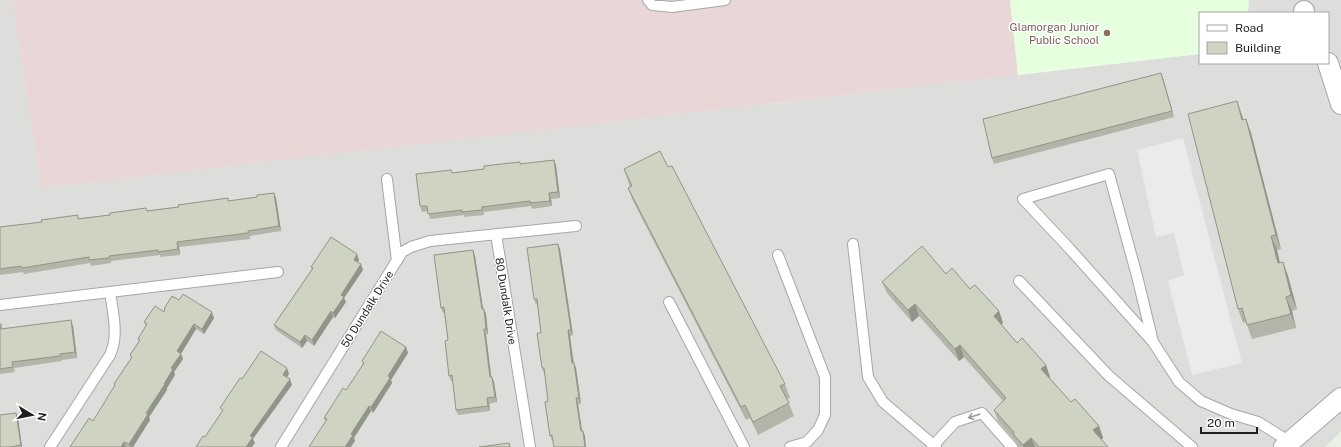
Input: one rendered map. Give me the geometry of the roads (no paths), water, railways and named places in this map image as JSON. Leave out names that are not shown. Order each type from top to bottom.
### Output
[{"type":"street","points":[[1328,64],[1341,104]]},
{"type":"street","points":[[1287,444],[1341,398]]},
{"type":"lane","points":[[648,0],[652,5],[672,8],[725,0]]},
{"type":"lane","points":[[1153,342],[1137,276],[1109,174],[1023,199],[1153,342],[1179,382],[1201,401],[1231,414],[1258,422],[1287,444]]},
{"type":"lane","points":[[387,179],[397,261]]},
{"type":"lane","points":[[496,234],[576,226]]},
{"type":"lane","name":"50 Dundalk Drive","points":[[281,447],[402,252],[424,242],[496,234]]},
{"type":"lane","name":"80 Dundalk Drive","points":[[496,234],[530,447]]},
{"type":"lane","points":[[853,244],[868,377],[883,402],[934,446],[955,422],[982,413],[1012,447]]},
{"type":"lane","points":[[778,255],[824,377],[825,415],[818,430],[807,442],[790,447]]},
{"type":"lane","points":[[0,305],[278,272]]},
{"type":"lane","points":[[1019,281],[1109,376],[1192,447]]},
{"type":"lane","points":[[50,447],[110,355],[114,346],[115,337],[110,292]]},
{"type":"lane","points":[[669,302],[744,447]]},
{"type":"place","name":"Glamorgan Junior Public School","points":[[1107,33]]}]
